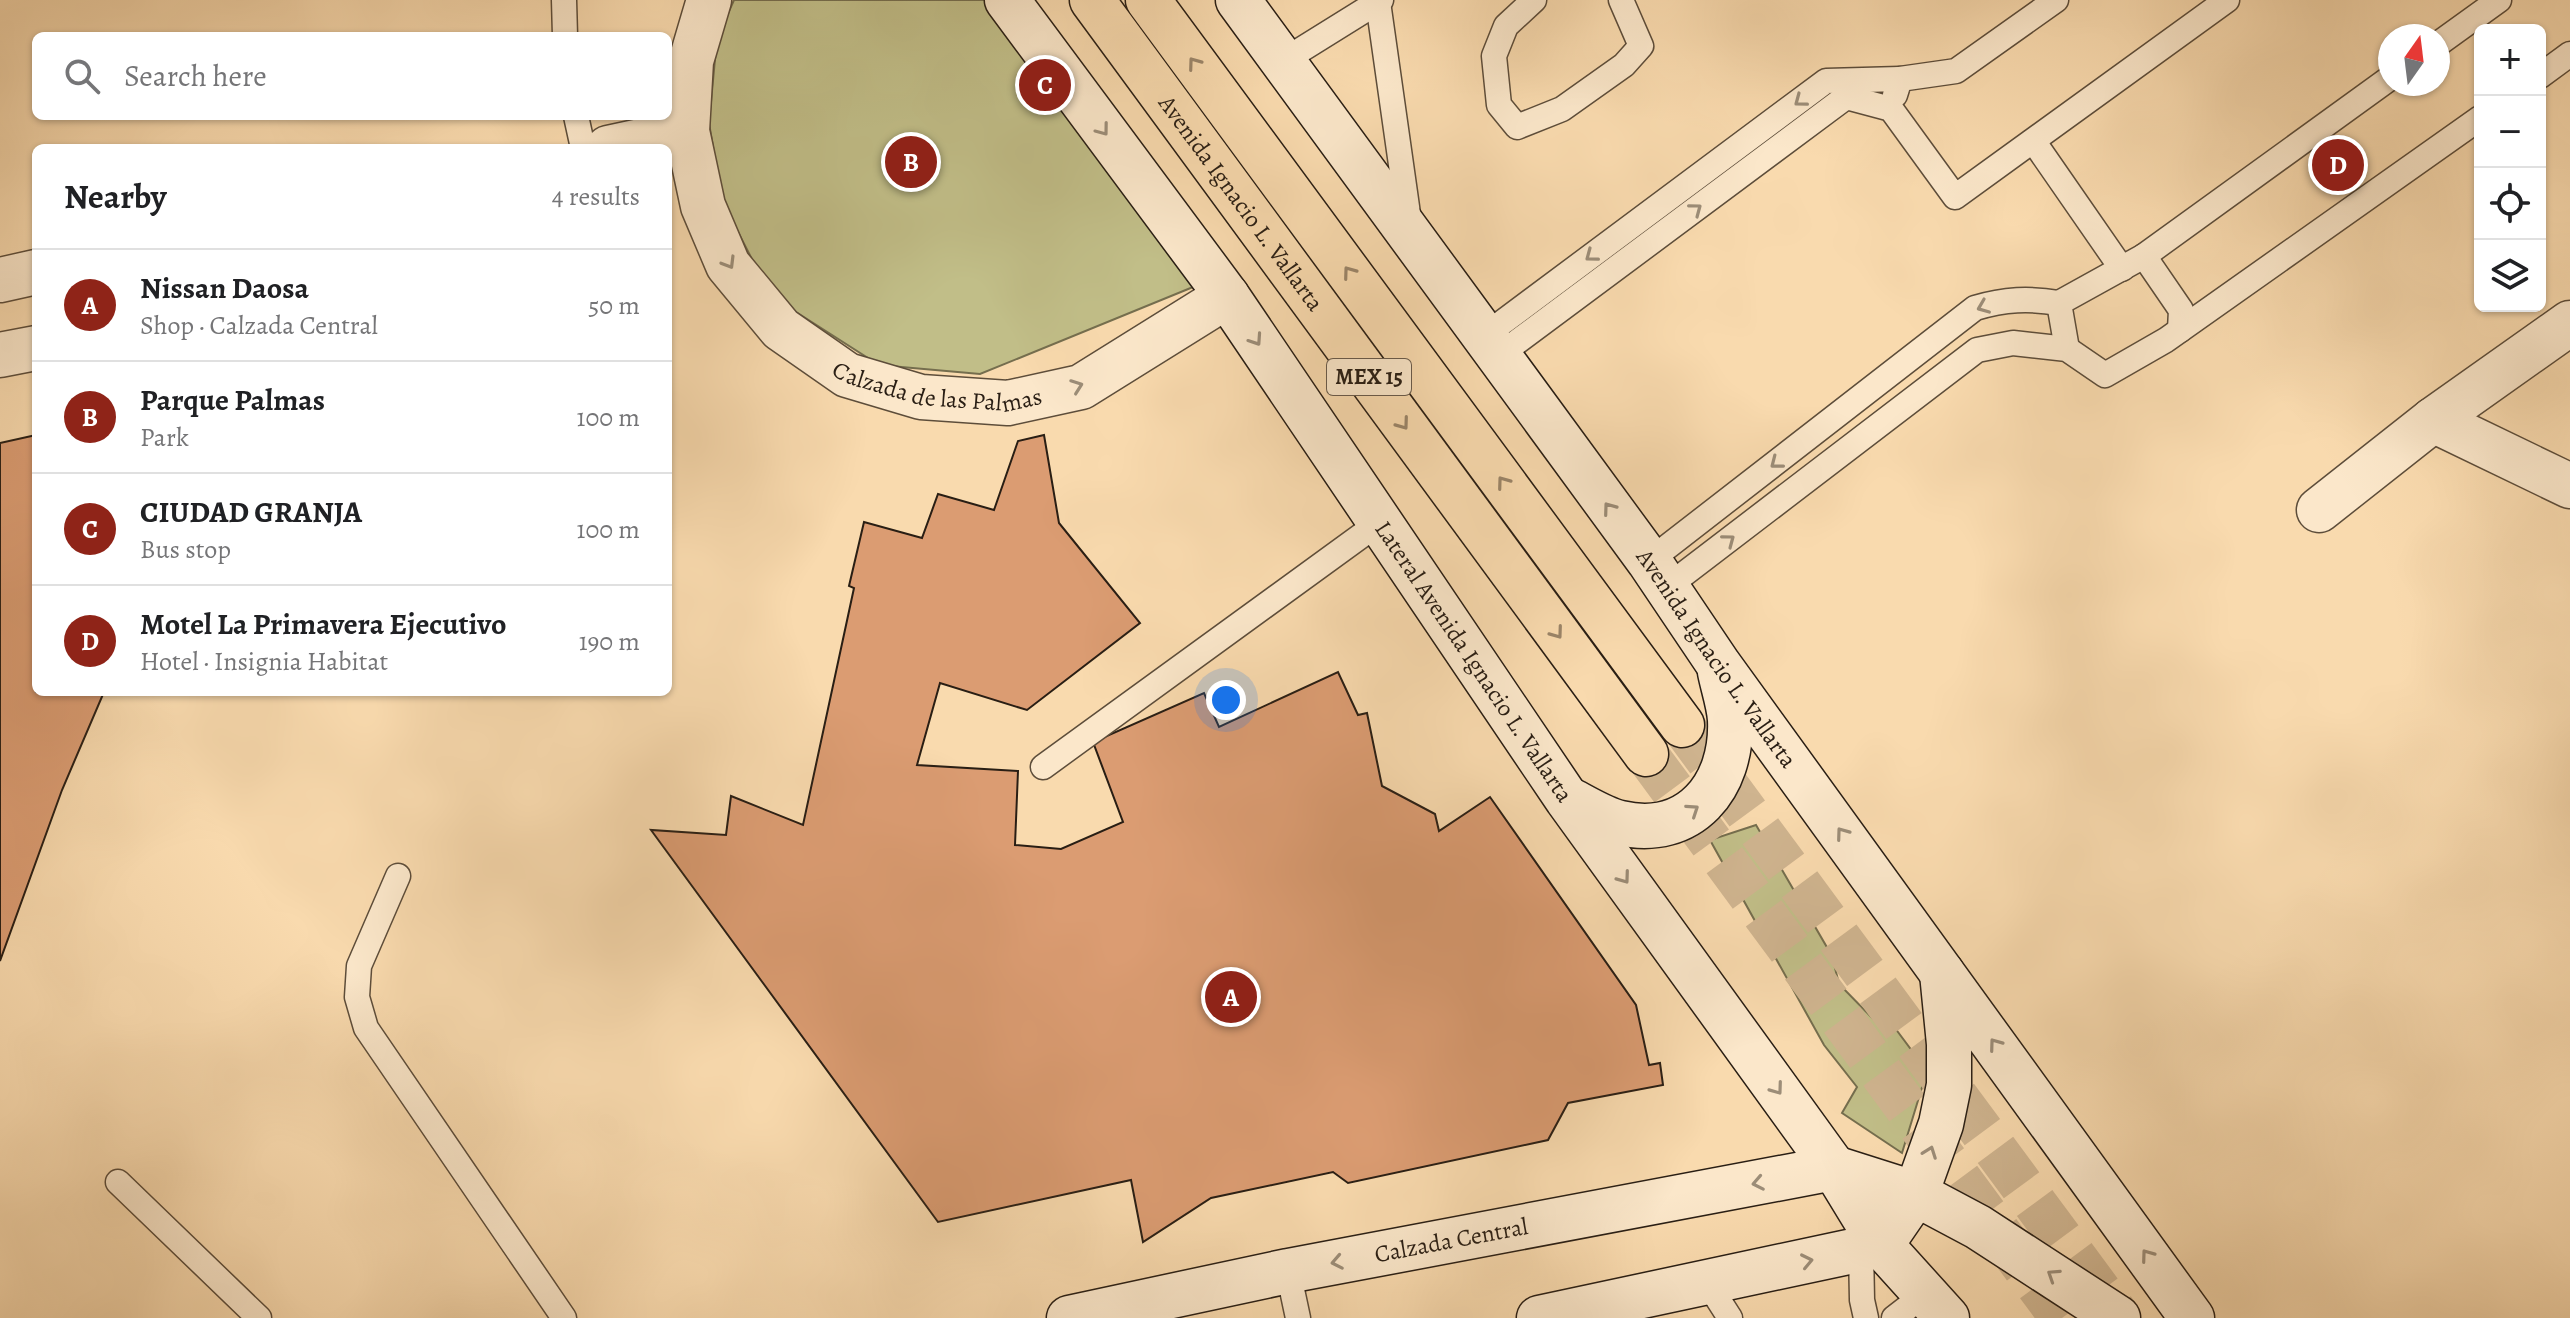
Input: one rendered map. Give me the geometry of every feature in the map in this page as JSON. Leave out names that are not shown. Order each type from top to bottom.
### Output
[{"type":"highway","name":"Avenida Ignacio L. Vallarta","points":[[1092,0],[1646,754]]},
{"type":"highway","name":"Avenida Ignacio L. Vallarta","points":[[1148,0],[1682,725]]},
{"type":"street","name":"Calzada de las Palmas","points":[[709,0],[691,61],[685,210],[781,329],[847,375],[921,397],[1008,403],[1081,387],[1227,296]]},
{"type":"street","name":"Lateral Avenida Ignacio L. Vallarta","points":[[1007,0],[1227,296],[1567,799],[1834,1168],[1871,1247],[1922,1310]]},
{"type":"street","name":"Avenida Ignacio L. Vallarta","points":[[1238,0],[1658,574],[1719,665],[2192,1318]]},
{"type":"street","points":[[627,144],[687,131]]},
{"type":"street","points":[[0,280],[32,273]]},
{"type":"street","points":[[2319,510],[2433,420],[2570,323]]},
{"type":"street","points":[[0,355],[32,349]]},
{"type":"street","points":[[2433,420],[2570,486]]},
{"type":"street","points":[[1567,799],[1619,823],[1650,826],[1683,817],[1707,800],[1720,778],[1729,748],[1730,718],[1719,665]]},
{"type":"street","points":[[1539,1318],[1718,1300],[1871,1247],[1916,1194],[1941,1124],[1949,1085],[1949,1044],[1942,970]]},
{"type":"street","points":[[1834,1168],[1916,1194],[1978,1227],[2118,1318]]},
{"type":"street","name":"Calzada Central","points":[[1069,1318],[1288,1271],[1834,1168]]},
{"type":"lane","points":[[564,0],[565,32]]},
{"type":"lane","points":[[1534,0],[1506,26],[1494,56],[1499,105],[1517,127],[1562,109],[1624,65],[1641,46],[1621,0]]},
{"type":"lane","points":[[1491,346],[1826,81],[1900,79],[1956,71],[2056,0]]},
{"type":"lane","points":[[1491,346],[1846,97],[1891,109],[1955,197],[2227,0]]},
{"type":"lane","points":[[2450,35],[2499,0]]},
{"type":"lane","points":[[1283,61],[1379,1],[1411,236]]},
{"type":"lane","points":[[2546,72],[2570,54]]},
{"type":"lane","points":[[1891,109],[1900,79]]},
{"type":"lane","points":[[1658,574],[1975,308],[2003,300],[2059,303],[2122,269],[2378,87]]},
{"type":"lane","points":[[577,120],[582,144]]},
{"type":"lane","points":[[1658,574],[1977,350],[2013,343],[2067,349],[2105,375],[2180,330],[2474,122]]},
{"type":"lane","points":[[2034,142],[2122,269]]},
{"type":"lane","points":[[2144,256],[2181,310],[2180,330]]},
{"type":"lane","points":[[2059,303],[2067,349]]},
{"type":"lane","points":[[1043,767],[1380,522]]},
{"type":"lane","points":[[398,876],[359,966],[357,997],[366,1028],[564,1318]]},
{"type":"lane","points":[[118,1182],[259,1318]]},
{"type":"lane","points":[[1866,1318],[1862,1300],[1871,1247]]},
{"type":"lane","points":[[1288,1271],[1298,1318]]},
{"type":"shaded area","points":[[734,0],[988,0],[1198,285],[980,374],[879,365],[771,296],[722,201],[709,123],[717,38]]},
{"type":"shaded area","points":[[1756,825],[1832,956],[1839,984],[1882,1028],[1889,1020],[1927,1071],[1902,1153],[1842,1113],[1857,1087],[1824,1045],[1710,840]]},
{"type":"building","points":[[1044,435],[1059,523],[1140,623],[1027,710],[940,683],[917,765],[1018,771],[1015,845],[1061,849],[1123,822],[1093,742],[1204,693],[1219,727],[1338,672],[1358,715],[1367,713],[1382,786],[1435,814],[1439,831],[1490,797],[1636,1005],[1649,1065],[1660,1063],[1663,1085],[1568,1103],[1548,1140],[1348,1183],[1333,1172],[1211,1198],[1143,1242],[1131,1180],[938,1222],[651,830],[726,835],[731,796],[803,825],[854,588],[849,586],[864,522],[922,538],[938,494],[994,510],[1018,441]]},
{"type":"building","points":[[32,436],[32,696],[102,696],[62,790],[0,961],[0,443]]},
{"type":"tunnel","points":[[1682,725],[2118,1316]]},
{"type":"tunnel","points":[[1646,754],[2062,1318]]},
{"type":"place","name":"CIUDAD GRANJA","points":[[1045,85]]},
{"type":"place","name":"Parque Palmas","points":[[911,162]]},
{"type":"place","name":"Motel La Primavera Ejecutivo","points":[[2338,165]]},
{"type":"place","name":"Nissan Daosa","points":[[1231,997]]}]
